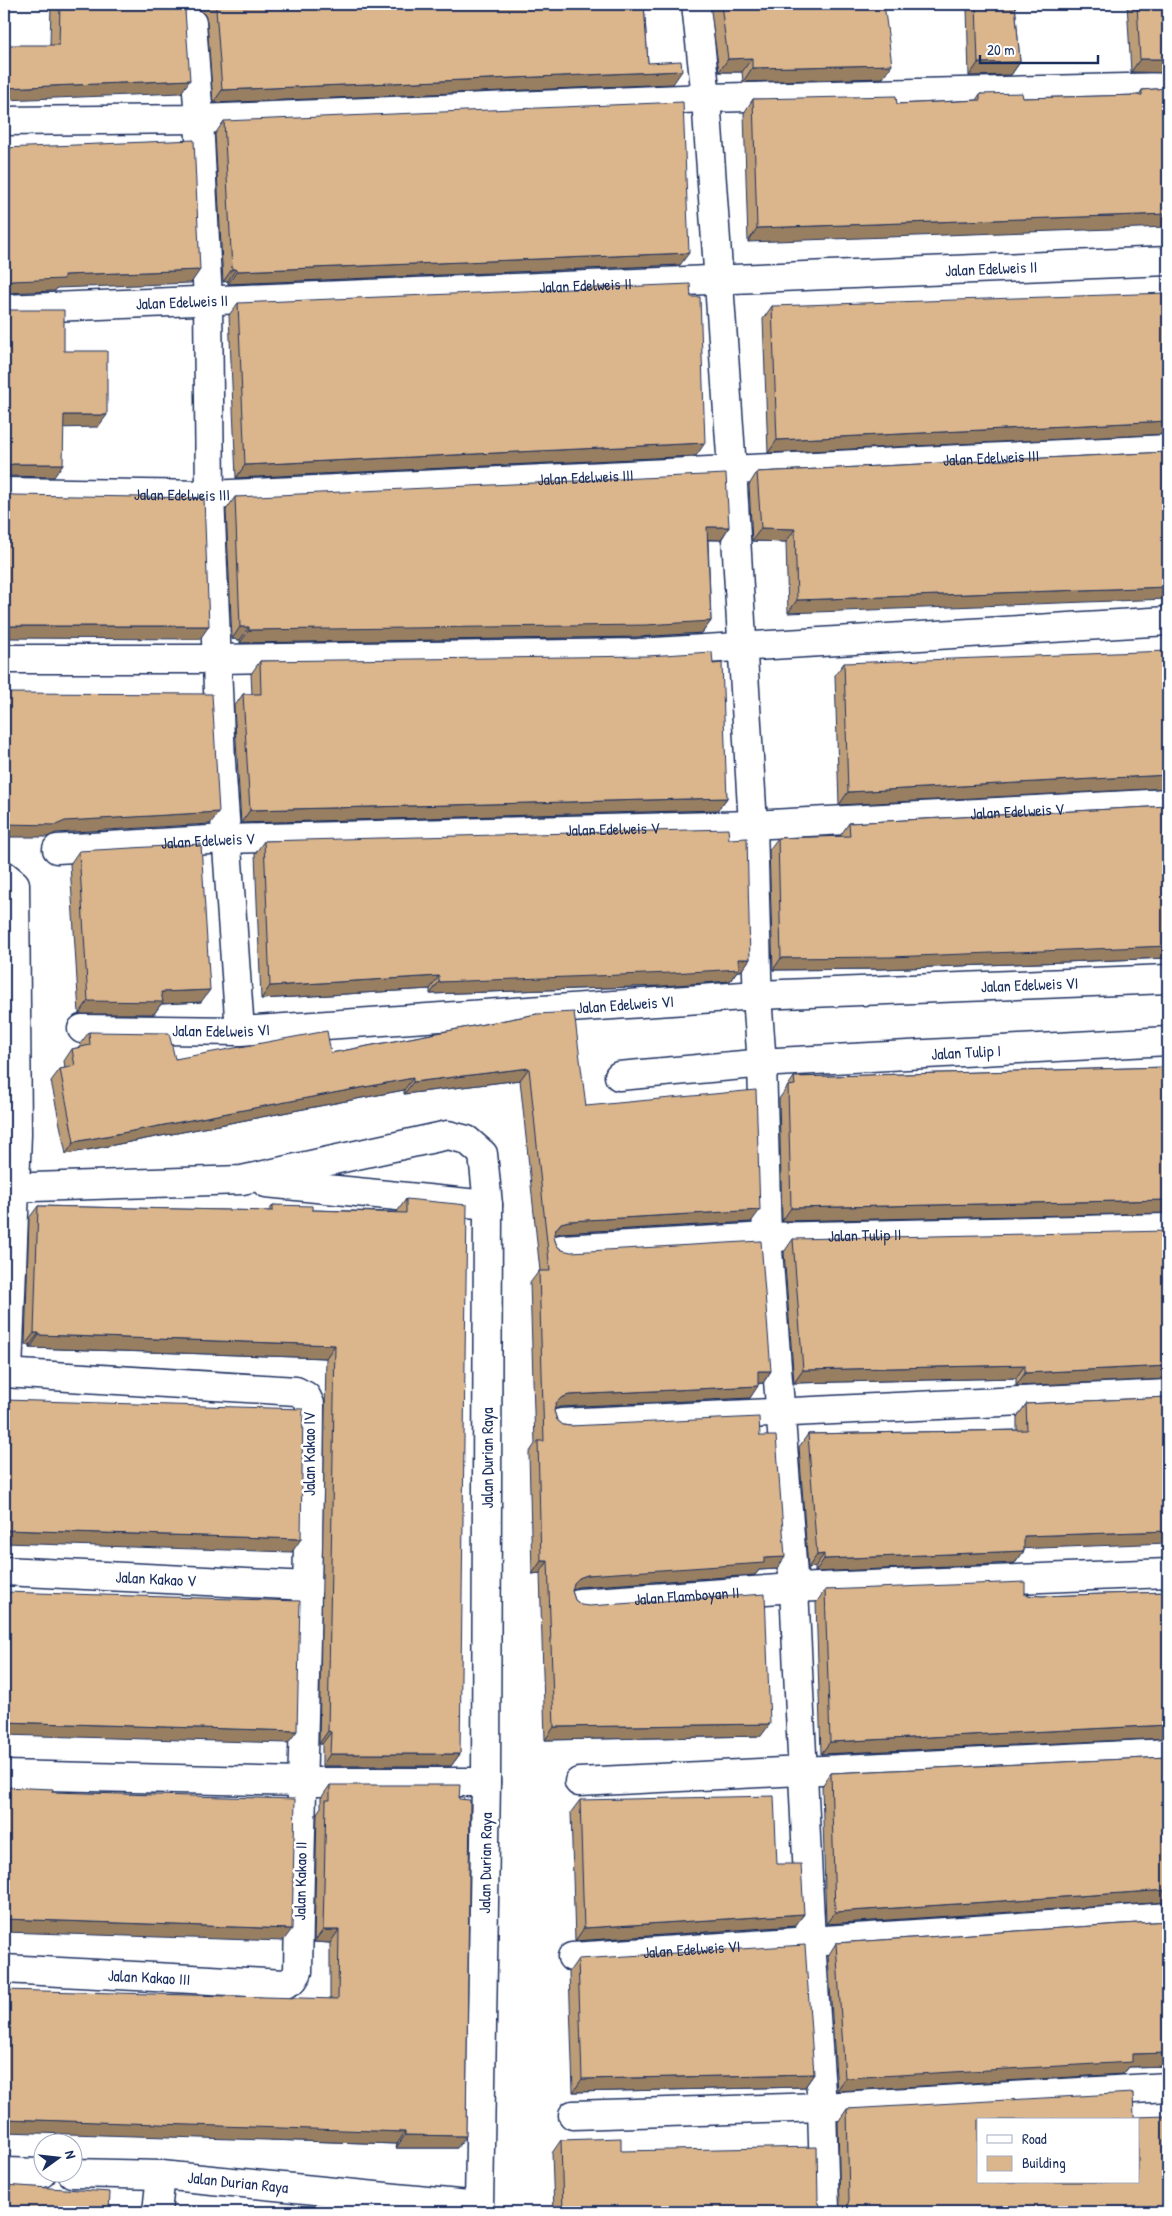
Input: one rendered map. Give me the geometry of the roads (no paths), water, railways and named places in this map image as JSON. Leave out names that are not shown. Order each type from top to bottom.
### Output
[{"type":"street","points":[[696,4],[706,98],[719,281],[753,824],[767,1237],[794,1588],[811,1941],[822,2107],[825,2212]]},
{"type":"street","points":[[192,22],[208,301],[210,495],[226,839],[240,1031]]},
{"type":"street","points":[[4,121],[199,119],[706,98],[1168,88]]},
{"type":"street","name":"Jalan Edelweis II","points":[[4,308],[719,281],[1168,261]]},
{"type":"street","name":"Jalan Edelweis III","points":[[4,492],[210,495],[1168,449]]},
{"type":"street","points":[[4,659],[218,659],[638,654],[742,646],[1168,621]]},
{"type":"street","name":"Jalan Edelweis V","points":[[56,849],[226,839],[753,824],[1168,803]]},
{"type":"street","points":[[4,875],[15,884],[10,947],[13,1139],[6,1373]]},
{"type":"street","name":"Jalan Edelweis VI","points":[[82,1029],[240,1031],[758,1004],[1168,978]]},
{"type":"street","name":"Jalan Tulip I","points":[[619,1076],[761,1055],[777,1062],[1168,1041]]},
{"type":"street","name":"Jalan Durian Raya","points":[[82,2173],[160,2175],[478,2209],[486,1782],[488,1204],[482,1154],[467,1140],[448,1135],[242,1180]]},
{"type":"street","points":[[12,1184],[242,1180],[488,1204]]},
{"type":"street","name":"Jalan Tulip II","points":[[561,1249],[767,1237],[1168,1228]]},
{"type":"street","name":"Jalan Kakao IV","points":[[6,1373],[296,1391],[306,1396],[310,1404],[309,1586],[301,1782]]},
{"type":"street","points":[[561,1422],[1168,1394]]},
{"type":"street","name":"Jalan Kakao V","points":[[4,1571],[309,1586]]},
{"type":"street","name":"Jalan Flamboyan II","points":[[579,1603],[794,1588],[1168,1573]]},
{"type":"street","points":[[579,1782],[1168,1753]]},
{"type":"street","points":[[4,1775],[301,1782],[486,1782]]},
{"type":"street","name":"Jalan Kakao II","points":[[294,1980],[298,1972],[301,1782]]},
{"type":"street","name":"Jalan Edelweis VI","points":[[572,1957],[1168,1917]]},
{"type":"street","name":"Jalan Kakao III","points":[[4,1969],[284,1984],[294,1980]]},
{"type":"street","points":[[573,2115],[822,2107],[1168,2087]]},
{"type":"street","points":[[4,2172],[32,2172]]},
{"type":"street","points":[[157,2212],[160,2175]]}]
